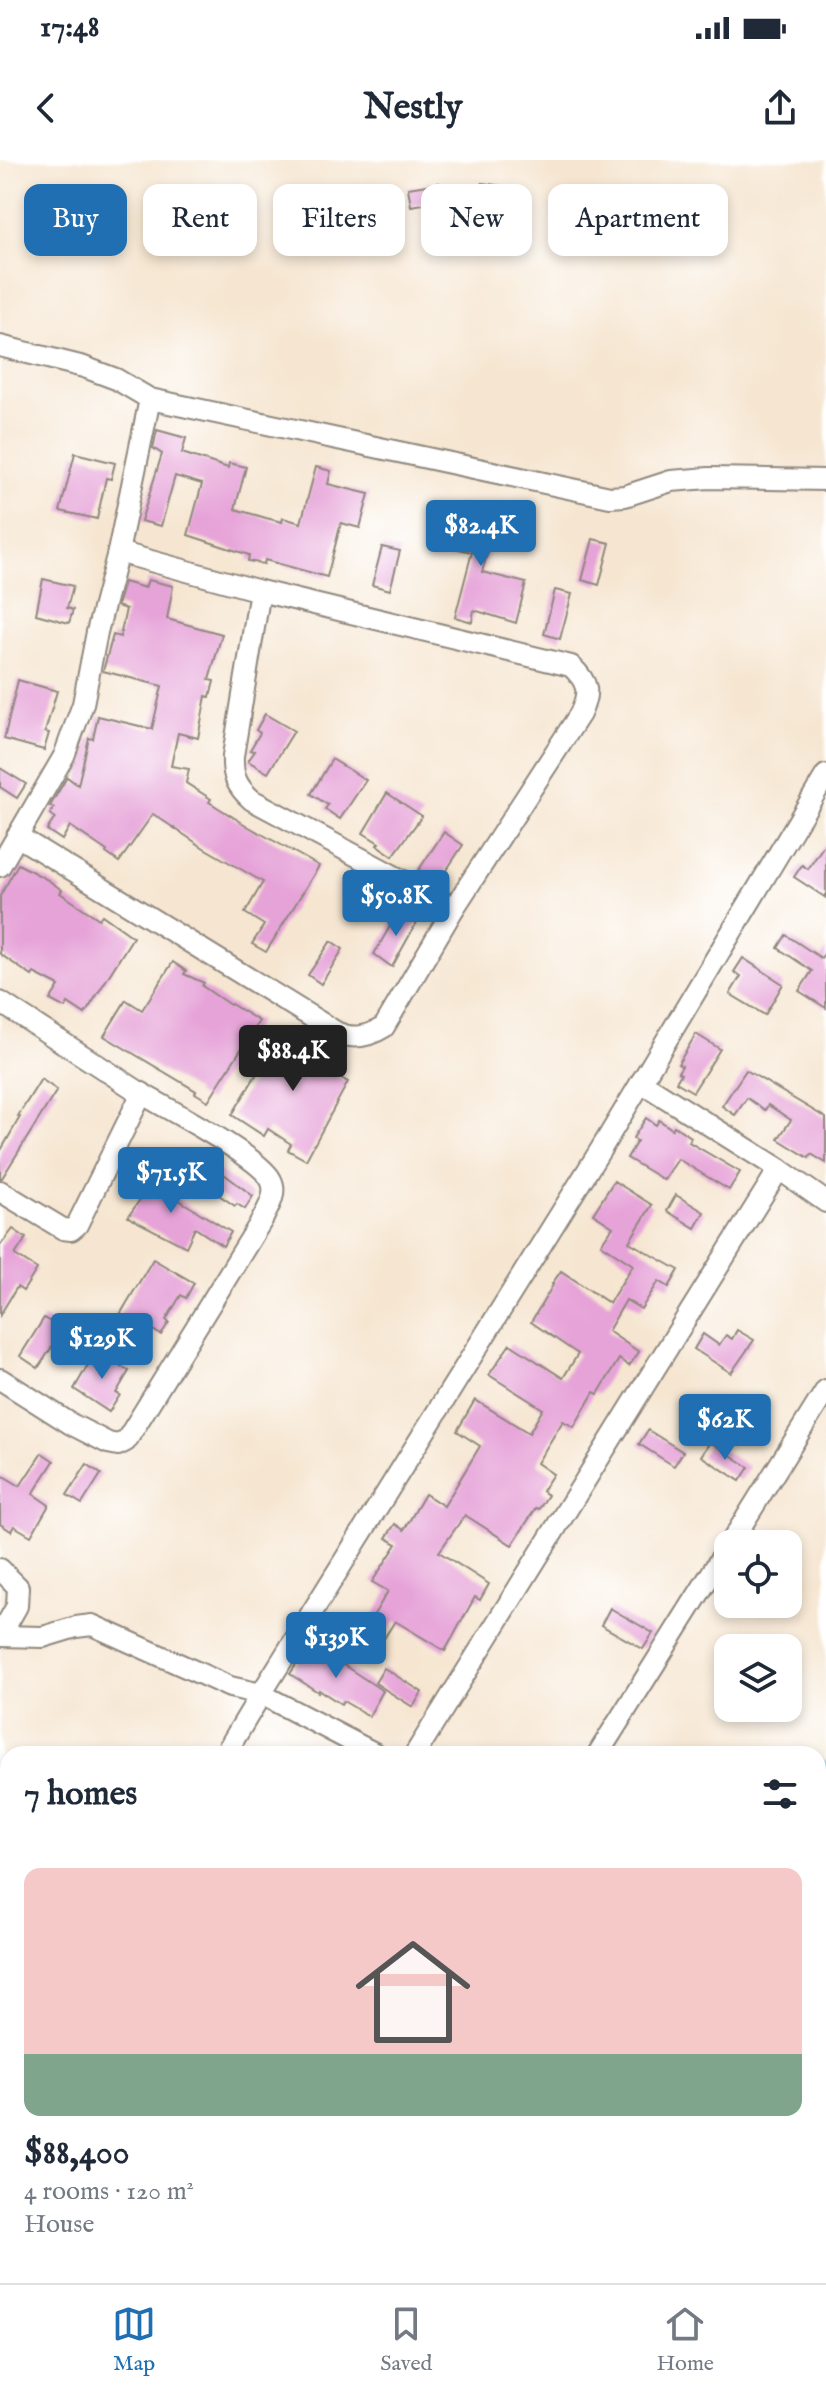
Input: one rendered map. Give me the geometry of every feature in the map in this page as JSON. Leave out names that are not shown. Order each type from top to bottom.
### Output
[{"type":"street","points":[[0,346],[95,371],[150,399],[610,497],[625,496],[671,481],[709,478],[826,480]]},
{"type":"street","points":[[0,866],[64,756],[83,704],[150,399]]},
{"type":"street","points":[[17,836],[347,1037],[373,1034],[384,1027],[454,908],[580,714],[587,698],[587,686],[571,666],[260,591],[118,552]]},
{"type":"street","points":[[260,591],[233,756],[234,778],[241,790],[252,800],[454,908]]},
{"type":"street","points":[[230,1746],[641,1082],[826,775]]},
{"type":"street","points":[[0,1002],[248,1157],[271,1178],[274,1190],[270,1205],[126,1441],[118,1445],[108,1443],[71,1424],[0,1379]]},
{"type":"street","points":[[641,1082],[826,1202]]},
{"type":"street","points":[[0,1191],[63,1229],[71,1230],[77,1225],[142,1093]]},
{"type":"street","points":[[420,1746],[779,1169]]},
{"type":"street","points":[[738,1530],[826,1390]]},
{"type":"street","points":[[0,1569],[18,1587],[17,1606],[0,1636],[43,1637],[92,1625],[230,1687],[261,1694],[361,1746]]},
{"type":"street","points":[[603,1746],[714,1569]]},
{"type":"building","points":[[421,186],[421,204],[411,206],[408,188]]},
{"type":"building","points":[[157,430],[186,438],[182,453],[228,468],[229,463],[246,467],[235,509],[282,522],[283,518],[301,523],[316,467],[331,471],[328,484],[369,494],[360,528],[341,523],[327,577],[265,560],[264,564],[248,561],[249,555],[188,535],[202,484],[175,476],[161,526],[141,521],[162,454],[153,448]]},
{"type":"building","points":[[75,453],[115,463],[111,479],[106,478],[97,519],[60,511]]},
{"type":"building","points":[[460,504],[498,516],[482,572],[526,583],[516,623],[474,610],[472,622],[455,617],[472,552],[436,544],[440,523],[455,526]]},
{"type":"building","points":[[593,539],[610,543],[599,585],[582,580]]},
{"type":"building","points":[[382,547],[400,551],[390,590],[372,585]]},
{"type":"building","points":[[43,579],[73,586],[67,608],[73,610],[69,623],[36,614]]},
{"type":"building","points":[[148,580],[173,586],[167,619],[222,634],[209,680],[214,681],[210,697],[206,696],[198,738],[178,733],[171,766],[189,769],[186,783],[211,799],[209,802],[319,866],[266,952],[252,944],[264,925],[245,913],[263,882],[153,814],[119,862],[70,826],[62,840],[47,830],[55,818],[50,814],[54,808],[50,806],[67,777],[78,785],[89,738],[93,739],[98,716],[152,729],[162,686],[103,671],[113,635],[120,637],[126,609],[117,606],[124,582],[145,588]]},
{"type":"building","points":[[555,590],[572,594],[560,639],[544,634]]},
{"type":"building","points":[[18,680],[57,691],[45,732],[49,733],[44,750],[4,739]]},
{"type":"building","points":[[265,714],[294,731],[268,773],[248,761],[255,751],[250,750],[260,733],[256,730]]},
{"type":"building","points":[[332,759],[366,780],[340,819],[325,809],[328,805],[311,794]]},
{"type":"building","points":[[0,768],[26,784],[17,798],[0,787]]},
{"type":"building","points":[[387,793],[422,816],[393,856],[363,833]]},
{"type":"building","points":[[444,832],[463,845],[438,883],[418,871]]},
{"type":"building","points":[[826,842],[826,898],[794,877],[802,865],[808,869]]},
{"type":"building","points":[[18,864],[48,880],[62,890],[60,893],[99,919],[102,915],[133,937],[85,1014],[68,1003],[65,1008],[50,1000],[59,986],[34,973],[32,976],[0,954],[0,896]]},
{"type":"building","points":[[400,909],[418,920],[392,967],[374,954]]},
{"type":"building","points":[[786,935],[821,958],[826,951],[826,1008],[799,991],[812,971],[778,948]]},
{"type":"building","points":[[331,941],[343,949],[321,984],[308,975]]},
{"type":"building","points":[[743,958],[783,984],[765,1015],[730,994],[741,976],[734,972]]},
{"type":"building","points":[[173,962],[186,971],[184,974],[204,983],[202,986],[259,1021],[208,1101],[104,1036],[126,1000],[142,1010]]},
{"type":"building","points":[[283,1030],[300,1042],[303,1038],[322,1050],[326,1044],[340,1053],[328,1071],[348,1082],[306,1160],[288,1150],[291,1144],[268,1129],[264,1136],[232,1115]]},
{"type":"building","points":[[696,1034],[720,1049],[693,1092],[676,1082],[682,1066],[678,1064]]},
{"type":"building","points":[[746,1070],[826,1118],[826,1163],[811,1154],[809,1158],[778,1139],[791,1120],[768,1105],[765,1110],[747,1098],[735,1115],[722,1106]]},
{"type":"building","points":[[41,1079],[57,1090],[0,1178],[0,1152]]},
{"type":"building","points":[[646,1118],[656,1125],[659,1120],[672,1129],[674,1126],[691,1137],[689,1142],[740,1172],[729,1190],[678,1159],[664,1180],[627,1158],[637,1141],[633,1138]]},
{"type":"building","points":[[212,1165],[253,1196],[245,1209],[237,1204],[235,1206],[200,1182]]},
{"type":"building","points":[[138,1175],[231,1232],[223,1246],[195,1228],[186,1247],[128,1217],[141,1198],[128,1190]]},
{"type":"building","points":[[614,1181],[652,1205],[629,1242],[679,1270],[669,1287],[659,1281],[641,1309],[626,1300],[608,1331],[639,1352],[629,1366],[619,1359],[598,1394],[594,1392],[574,1427],[563,1421],[537,1463],[553,1474],[542,1491],[548,1495],[512,1545],[465,1515],[439,1552],[489,1584],[480,1600],[475,1597],[445,1651],[395,1621],[383,1640],[366,1628],[388,1591],[372,1582],[397,1544],[386,1538],[395,1524],[404,1530],[425,1494],[444,1506],[480,1446],[457,1431],[475,1400],[529,1433],[543,1409],[489,1375],[497,1363],[510,1344],[563,1378],[578,1354],[531,1322],[552,1284],[561,1271],[609,1303],[633,1265],[601,1244],[613,1227],[593,1214]]},
{"type":"building","points":[[676,1195],[704,1212],[695,1228],[667,1211]]},
{"type":"building","points":[[13,1229],[26,1238],[15,1255],[37,1269],[23,1291],[17,1287],[0,1315],[0,1246]]},
{"type":"building","points":[[153,1259],[194,1283],[186,1298],[181,1295],[161,1335],[151,1329],[142,1345],[112,1328]]},
{"type":"building","points":[[44,1318],[63,1330],[38,1368],[20,1356]]},
{"type":"building","points":[[737,1330],[754,1340],[731,1373],[694,1349],[703,1334],[719,1345],[726,1335],[732,1339]]},
{"type":"building","points":[[96,1351],[129,1371],[116,1393],[120,1395],[109,1412],[74,1389]]},
{"type":"building","points":[[648,1430],[683,1452],[674,1466],[639,1444]]},
{"type":"building","points":[[710,1442],[749,1467],[740,1481],[701,1456]]},
{"type":"building","points":[[42,1453],[54,1461],[33,1494],[49,1505],[31,1536],[14,1526],[11,1531],[0,1524],[0,1474],[20,1486]]},
{"type":"building","points":[[87,1464],[101,1474],[82,1504],[67,1495]]},
{"type":"building","points":[[610,1608],[653,1633],[643,1649],[601,1625]]},
{"type":"building","points":[[310,1643],[383,1691],[369,1716],[343,1701],[341,1704],[318,1692],[290,1674]]},
{"type":"building","points":[[384,1668],[422,1692],[413,1707],[375,1683]]}]
